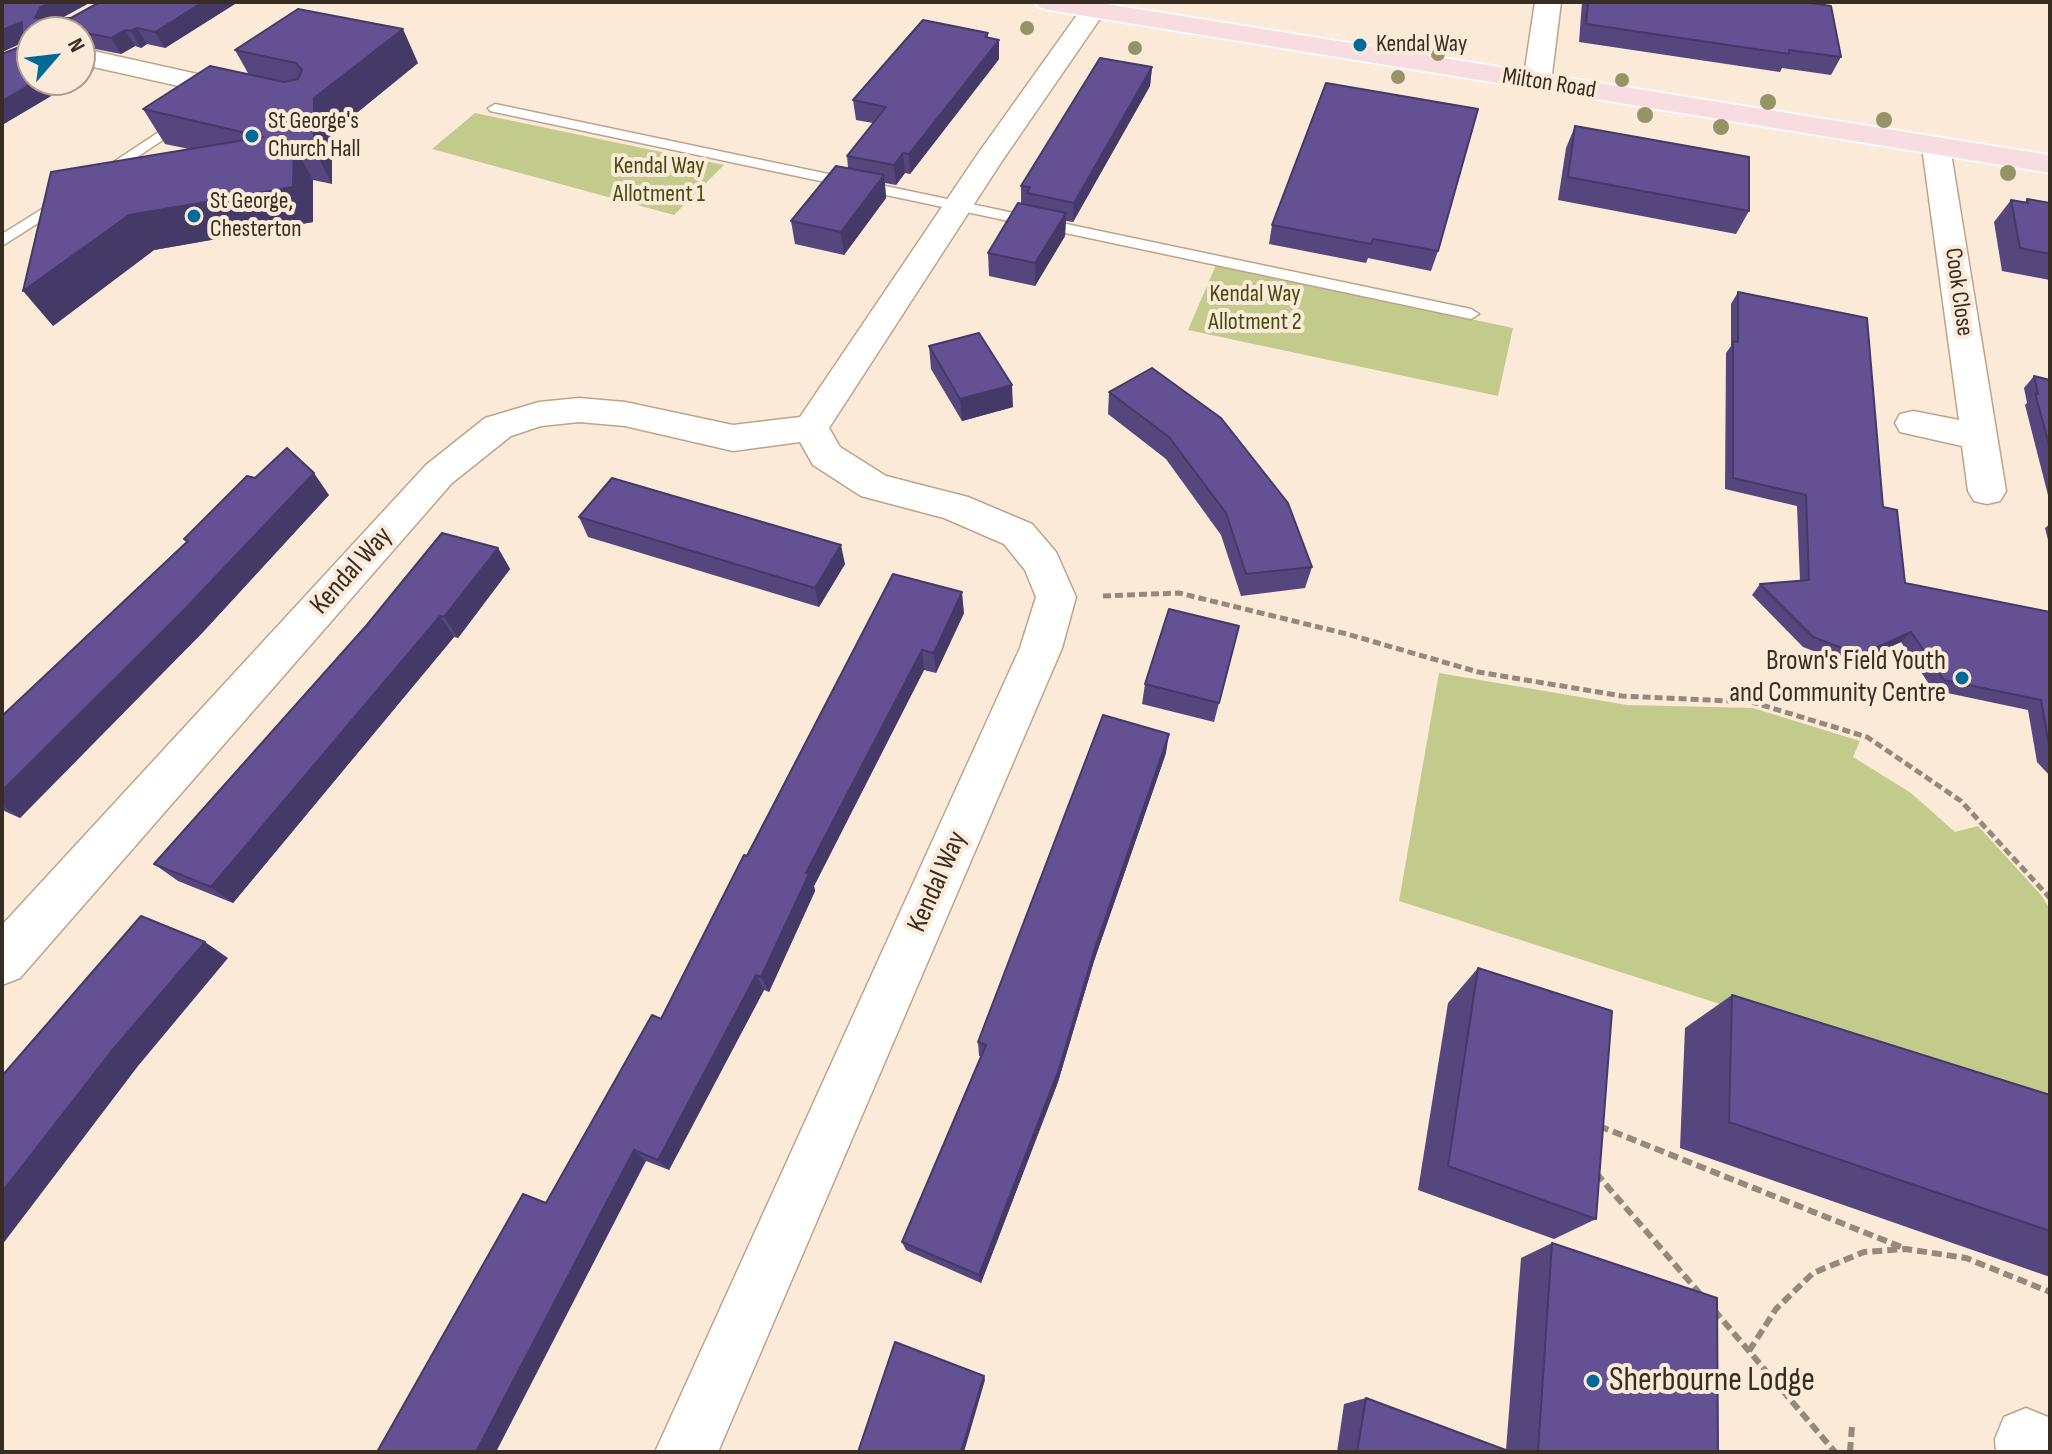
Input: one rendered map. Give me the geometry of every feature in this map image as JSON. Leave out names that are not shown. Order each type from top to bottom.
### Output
[{"type":"main road","name":"Milton Road","points":[[1048,2],[2050,164]]},
{"type":"street","points":[[1537,82],[1548,2]]},
{"type":"street","points":[[1056,597],[1042,563],[1018,534],[954,507],[874,487],[826,456],[811,428],[958,205],[1093,10]]},
{"type":"street","points":[[96,60],[274,100]]},
{"type":"street","name":"Cook Close","points":[[1936,147],[1987,491]]},
{"type":"street","name":"Kendal Way","points":[[2,961],[439,474],[498,427],[539,414],[579,410],[625,414],[693,432],[733,438],[811,428]]},
{"type":"street","points":[[1913,423],[1979,437]]},
{"type":"street","name":"Kendal Way","points":[[686,1452],[1041,648],[1056,597]]},
{"type":"lane","points":[[495,108],[1471,314]]},
{"type":"lane","points":[[2,241],[180,122]]},
{"type":"path","points":[[1056,597],[1179,593],[1347,634],[1478,672],[1622,696],[1752,702],[1867,737],[1961,801],[2050,898]]},
{"type":"path","points":[[1590,1136],[1591,1123],[1906,1249]]},
{"type":"path","points":[[1588,1163],[1835,1452]]},
{"type":"path","points":[[1749,1351],[1776,1309],[1813,1273],[1864,1252],[1906,1249],[1966,1258],[2050,1292]]},
{"type":"path","points":[[1850,1452],[1852,1426]]},
{"type":"green space","name":"Kendal Way Allotment 1","points":[[475,113],[724,165],[674,215],[432,149]]},
{"type":"green space","name":"Kendal Way Allotment 2","points":[[1216,265],[1513,328],[1498,396],[1188,330]]},
{"type":"green space","points":[[1439,673],[1627,705],[1753,708],[1860,741],[1853,757],[1911,793],[1955,832],[1978,826],[2050,909],[2050,1110],[1399,901]]},
{"type":"building","points":[[2,2],[51,2],[40,8],[36,16],[16,16],[16,24],[2,30]]},
{"type":"building","points":[[100,2],[203,2],[155,32],[137,28],[125,30],[111,38],[96,35],[96,16],[75,16]]},
{"type":"building","points":[[1588,2],[1804,2],[1831,6],[1841,57],[1789,50],[1789,54],[1586,24]]},
{"type":"building","points":[[298,9],[403,29],[314,98],[314,149],[294,145],[293,187],[129,215],[23,291],[51,172],[263,137],[143,109],[210,66],[284,82],[298,79],[302,70],[296,63],[235,50]]},
{"type":"building","points":[[923,20],[988,33],[985,37],[999,40],[909,154],[903,153],[894,165],[847,156],[886,107],[853,100]]},
{"type":"building","points":[[16,48],[16,93],[2,101],[2,54]]},
{"type":"building","points":[[1100,58],[1152,67],[1074,203],[1027,193],[1030,187],[1021,186]]},
{"type":"building","points":[[1326,83],[1478,109],[1438,251],[1373,239],[1371,244],[1272,225]]},
{"type":"building","points":[[1575,126],[1749,157],[1749,211],[1568,177]]},
{"type":"building","points":[[836,166],[884,175],[841,232],[791,221]]},
{"type":"building","points":[[2027,199],[2050,203],[2050,254],[2020,248],[2011,200],[2028,203]]},
{"type":"building","points":[[1018,203],[1066,213],[1035,263],[988,253]]},
{"type":"building","points":[[1738,292],[1867,318],[1883,507],[1897,510],[1905,583],[2050,612],[2050,751],[2041,700],[1944,680],[1911,632],[1860,655],[1813,637],[1760,584],[1809,580],[1806,495],[1733,478],[1733,341],[1738,342]]},
{"type":"building","points":[[979,333],[1012,385],[960,399],[929,346]]},
{"type":"building","points":[[1152,368],[1221,418],[1288,503],[1312,567],[1246,574],[1226,513],[1169,437],[1109,392]]},
{"type":"building","points":[[2034,376],[2050,380],[2050,448],[2035,393],[2038,394]]},
{"type":"building","points":[[287,448],[314,473],[183,611],[2,791],[2,716],[188,541],[184,539],[247,476],[255,478]]},
{"type":"building","points":[[612,478],[841,545],[815,588],[579,517]]},
{"type":"building","points":[[442,533],[498,548],[444,617],[440,616],[211,887],[154,864],[366,626]]},
{"type":"building","points":[[893,574],[962,592],[934,653],[922,650],[806,873],[809,874],[761,977],[756,975],[658,1160],[634,1150],[476,1452],[377,1452],[523,1194],[546,1203],[652,1015],[661,1019]]},
{"type":"building","points":[[1169,609],[1239,626],[1219,703],[1145,684]]},
{"type":"building","points":[[1103,715],[1169,734],[1096,945],[1059,1069],[979,1275],[902,1242],[986,1045],[978,1042]]},
{"type":"building","points":[[141,916],[205,942],[110,1053],[2,1192],[2,1076]]},
{"type":"building","points":[[1478,968],[1612,1011],[1596,1219],[1448,1166]]},
{"type":"building","points":[[1732,995],[2050,1095],[2050,1231],[1729,1122]]},
{"type":"building","name":"Sherbourne Lodge","points":[[1552,1243],[1717,1298],[1718,1452],[1538,1452]]},
{"type":"building","points":[[895,1342],[984,1376],[961,1452],[858,1452]]},
{"type":"building","points":[[1366,1398],[1511,1452],[1357,1452]]},
{"type":"place","name":"Kendal Way","points":[[1360,45]]},
{"type":"place","name":"St George's Church Hall","points":[[252,136]]},
{"type":"place","name":"St George, Chesterton","points":[[194,216]]},
{"type":"place","name":"Brown's Field Youth and Community Centre","points":[[1962,678]]},
{"type":"place","name":"Sherbourne Lodge","points":[[1593,1381]]}]
